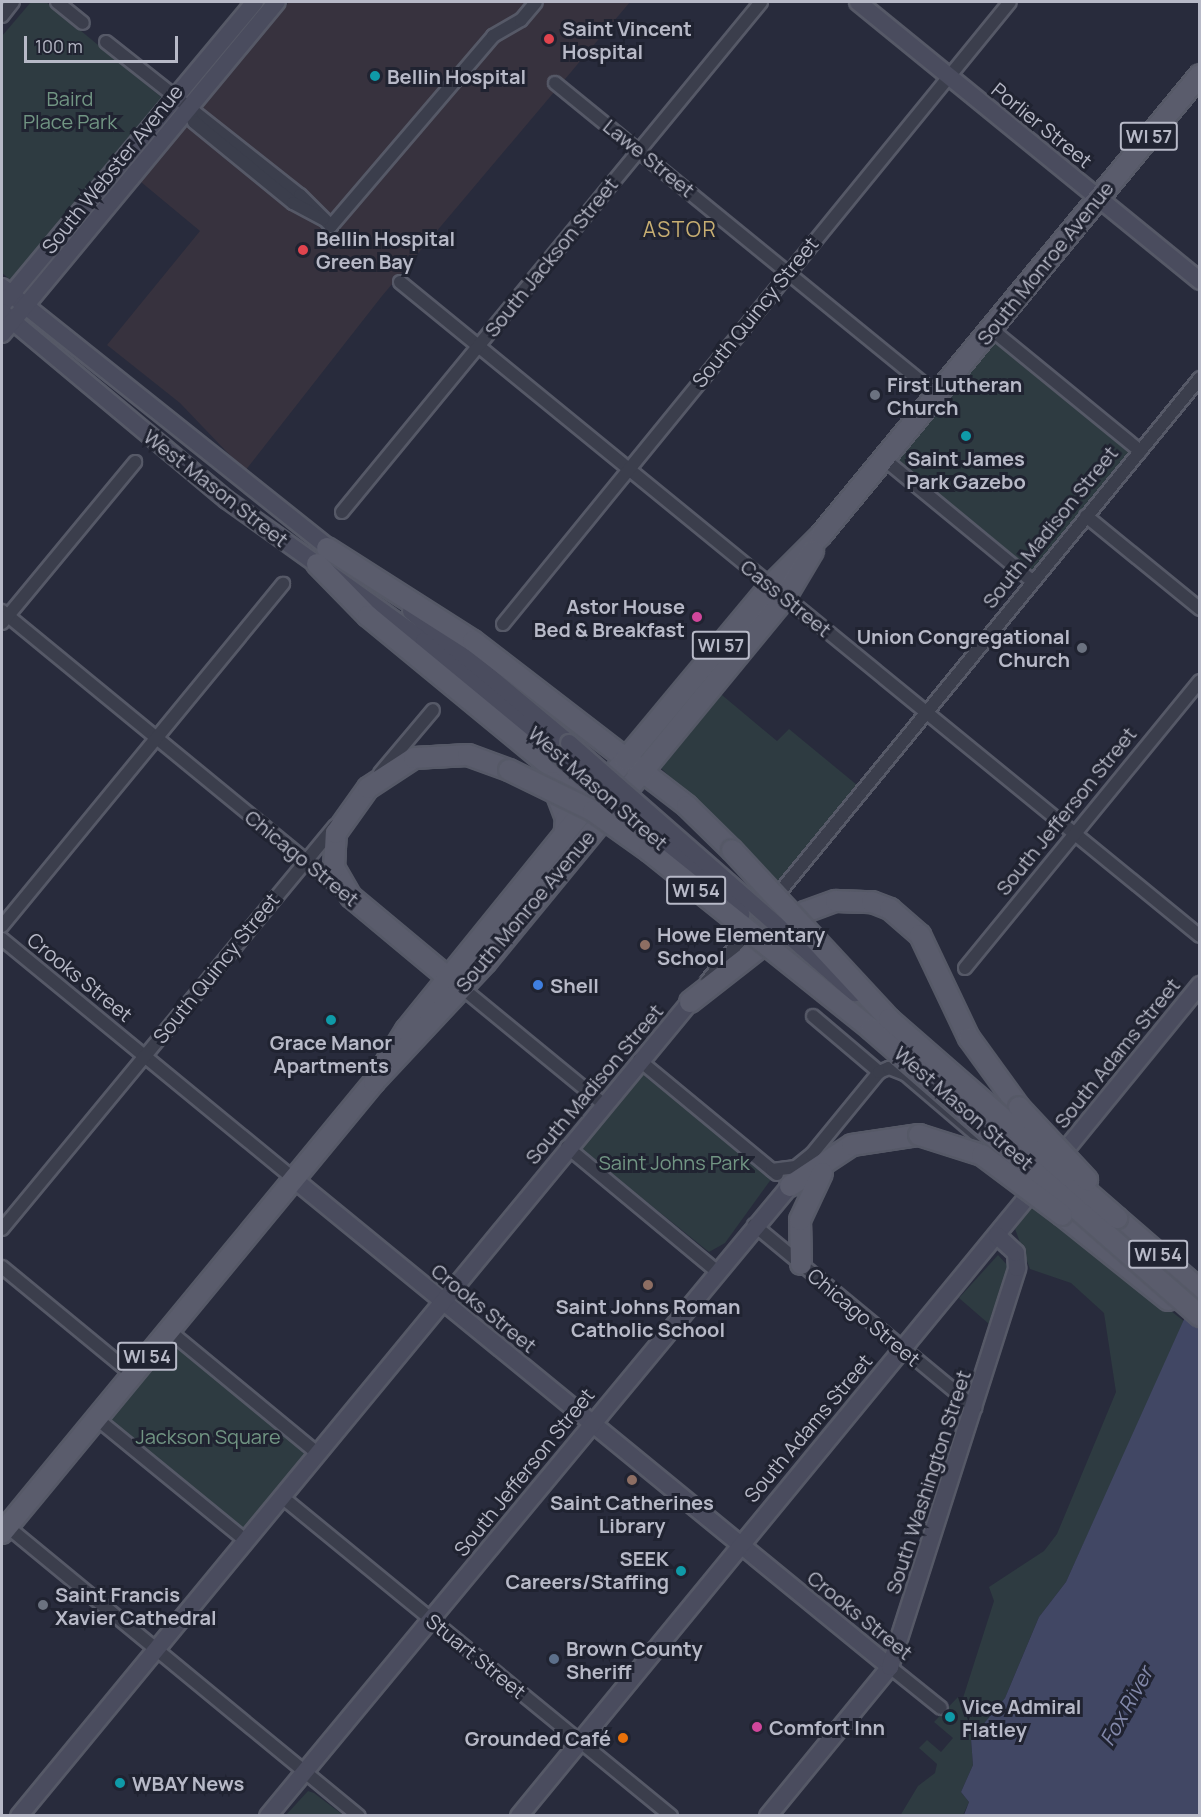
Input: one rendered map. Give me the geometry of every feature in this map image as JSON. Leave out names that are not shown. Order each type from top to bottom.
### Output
[{"type":"main road","name":"South Webster Avenue","points":[[2,334],[7,316],[25,307],[181,104],[255,2]]},
{"type":"main road","name":"South Webster Avenue","points":[[5,296],[277,2]]},
{"type":"main road","name":"Porlier Street","points":[[858,2],[1200,281]]},
{"type":"main road","name":"South Monroe Avenue","points":[[3,1527],[294,1180],[1200,75]]},
{"type":"main road","name":"West Mason Street","points":[[5,296],[25,307],[322,556]]},
{"type":"main road","name":"West Mason Street","points":[[7,316],[219,494],[322,556],[431,626],[871,1029],[1200,1316]]},
{"type":"main road","points":[[322,556],[368,616],[599,807]]},
{"type":"main road","points":[[322,556],[465,636],[633,766]]},
{"type":"main road","points":[[504,730],[553,784],[566,819],[564,837]]},
{"type":"main road","name":"West Mason Street","points":[[564,749],[889,1019],[1200,1290]]},
{"type":"main road","name":"WI 54","points":[[368,788],[403,764],[434,754],[468,754],[509,770],[628,834],[871,1029]]},
{"type":"main road","name":"WI 54","points":[[633,766],[695,812],[889,1019]]},
{"type":"main road","name":"South Quincy Street","points":[[342,818],[368,788]]},
{"type":"main road","name":"South Monroe Avenue","points":[[455,983],[564,837],[599,807]]},
{"type":"main road","points":[[342,818],[334,862],[351,897]]},
{"type":"main road","name":"Chicago Street","points":[[351,897],[455,983]]},
{"type":"main road","points":[[690,1002],[805,912],[823,904],[872,902],[904,918],[923,940],[983,1060],[1117,1218]]},
{"type":"main road","name":"South Adams Street","points":[[519,1815],[738,1543],[902,1350],[1200,985]]},
{"type":"main road","name":"South Madison Street","points":[[19,1815],[639,1060],[690,1002]]},
{"type":"main road","points":[[790,1185],[803,1182],[837,1154],[872,1139],[919,1135],[950,1141],[995,1163],[1200,1323]]},
{"type":"main road","points":[[801,1264],[802,1210],[837,1154]]},
{"type":"main road","name":"Crooks Street","points":[[294,1180],[890,1667]]},
{"type":"main road","name":"South Jefferson Street","points":[[268,1815],[716,1270],[790,1185]]},
{"type":"main road","name":"South Washington Street","points":[[768,1815],[890,1667],[975,1408],[1018,1263],[1016,1252],[997,1235]]},
{"type":"street","points":[[2,16],[13,2]]},
{"type":"street","points":[[57,2],[83,23]]},
{"type":"street","points":[[106,42],[181,104],[300,195],[327,222],[493,36],[521,20],[536,2]]},
{"type":"street","name":"South Jackson Street","points":[[342,512],[761,2]]},
{"type":"street","name":"South Quincy Street","points":[[502,624],[627,468],[1010,2]]},
{"type":"street","name":"Lawe Street","points":[[555,83],[937,394]]},
{"type":"street","name":"Cass Street","points":[[400,282],[1200,936]]},
{"type":"street","points":[[991,328],[1140,450]]},
{"type":"street","name":"South Madison Street","points":[[690,1002],[1200,378]]},
{"type":"street","points":[[884,459],[1032,581]]},
{"type":"street","points":[[3,617],[135,462]]},
{"type":"street","points":[[1086,516],[1200,609]]},
{"type":"street","points":[[2,926],[283,584]]},
{"type":"street","name":"Chicago Street","points":[[3,617],[351,897]]},
{"type":"street","name":"South Jefferson Street","points":[[965,968],[1200,681]]},
{"type":"street","name":"South Quincy Street","points":[[368,788],[433,710]]},
{"type":"street","name":"South Quincy Street","points":[[2,1229],[342,818]]},
{"type":"street","name":"Crooks Street","points":[[2,939],[294,1180]]},
{"type":"street","name":"Chicago Street","points":[[455,983],[603,1104]]},
{"type":"street","points":[[813,1016],[879,1072],[889,1068],[905,1074],[1036,1186]]},
{"type":"street","points":[[639,1060],[790,1185]]},
{"type":"street","name":"South Jefferson Street","points":[[790,1185],[812,1154],[879,1072]]},
{"type":"street","points":[[567,1148],[716,1270]]},
{"type":"street","points":[[772,1170],[791,1169],[812,1154]]},
{"type":"street","name":"Chicago Street","points":[[754,1225],[902,1350],[975,1408]]},
{"type":"street","points":[[2,1267],[132,1374]]},
{"type":"street","points":[[168,1330],[317,1453]]},
{"type":"street","points":[[96,1418],[245,1540]]},
{"type":"street","name":"Stuart Street","points":[[282,1497],[671,1815]]},
{"type":"street","points":[[3,1527],[359,1815]]},
{"type":"street","name":"Crooks Street","points":[[890,1667],[941,1708]]},
{"type":"shaded area","name":"Bellin Hospital Green Bay","points":[[289,2],[630,2],[382,296],[245,471],[180,403],[107,345],[200,231],[141,182]]},
{"type":"green space","name":"Baird Place Park","points":[[31,2],[46,2],[166,101],[14,283],[2,273],[2,36]]},
{"type":"green space","points":[[991,329],[1141,450],[1035,581],[885,460]]},
{"type":"green space","points":[[716,690],[777,741],[789,729],[857,785],[774,887],[661,768]]},
{"type":"green space","name":"Saint Johns Park","points":[[641,1073],[772,1178],[725,1243],[709,1252],[577,1146]]},
{"type":"green space","points":[[1034,1203],[1185,1322],[1066,1582],[1039,1617],[1005,1698],[971,1739],[973,1765],[961,1792],[969,1802],[963,1815],[900,1816],[918,1786],[935,1773],[937,1764],[919,1748],[927,1740],[941,1752],[953,1738],[934,1722],[958,1697],[963,1698],[994,1601],[989,1587],[1044,1551],[1057,1534],[1116,1392],[1104,1313],[1071,1283],[1030,1269],[1015,1229]]},
{"type":"green space","points":[[998,1255],[1008,1266],[989,1324],[959,1298]]},
{"type":"green space","name":"Jackson Square","points":[[168,1330],[316,1454],[243,1541],[95,1417]]},
{"type":"green space","points":[[308,1791],[314,1793],[343,1815],[286,1815]]},
{"type":"water","name":"Fox River","points":[[1199,1286],[1199,1815],[964,1815],[969,1802],[961,1792],[973,1765],[971,1739],[1005,1698],[1039,1617],[1066,1582]]},
{"type":"place","name":"Saint Vincent Hospital","points":[[549,39]]},
{"type":"place","name":"Bellin Hospital","points":[[375,76]]},
{"type":"place","name":"Bellin Hospital Green Bay","points":[[303,250]]},
{"type":"place","name":"First Lutheran Church","points":[[875,395]]},
{"type":"place","name":"Saint James Park Gazebo","points":[[966,436]]},
{"type":"place","name":"Astor House Bed & Breakfast","points":[[697,617]]},
{"type":"place","name":"Union Congregational Church","points":[[1082,648]]},
{"type":"place","name":"Howe Elementary School","points":[[645,945]]},
{"type":"place","name":"Shell","points":[[538,985]]},
{"type":"place","name":"Grace Manor Apartments","points":[[331,1020]]},
{"type":"place","name":"Saint Johns Roman Catholic School","points":[[648,1285]]},
{"type":"place","name":"Saint Catherines Library","points":[[632,1480]]},
{"type":"place","name":"SEEK Careers/Staffing","points":[[681,1571]]},
{"type":"place","name":"Saint Francis Xavier Cathedral","points":[[43,1605]]},
{"type":"place","name":"Brown County Sheriff","points":[[554,1659]]},
{"type":"place","name":"Vice Admiral Flatley","points":[[950,1717]]},
{"type":"place","name":"Comfort Inn","points":[[757,1727]]},
{"type":"place","name":"Grounded Café","points":[[623,1738]]},
{"type":"place","name":"WBAY News","points":[[120,1783]]},
{"type":"district","name":"ASTOR","points":[[680,229]]}]
